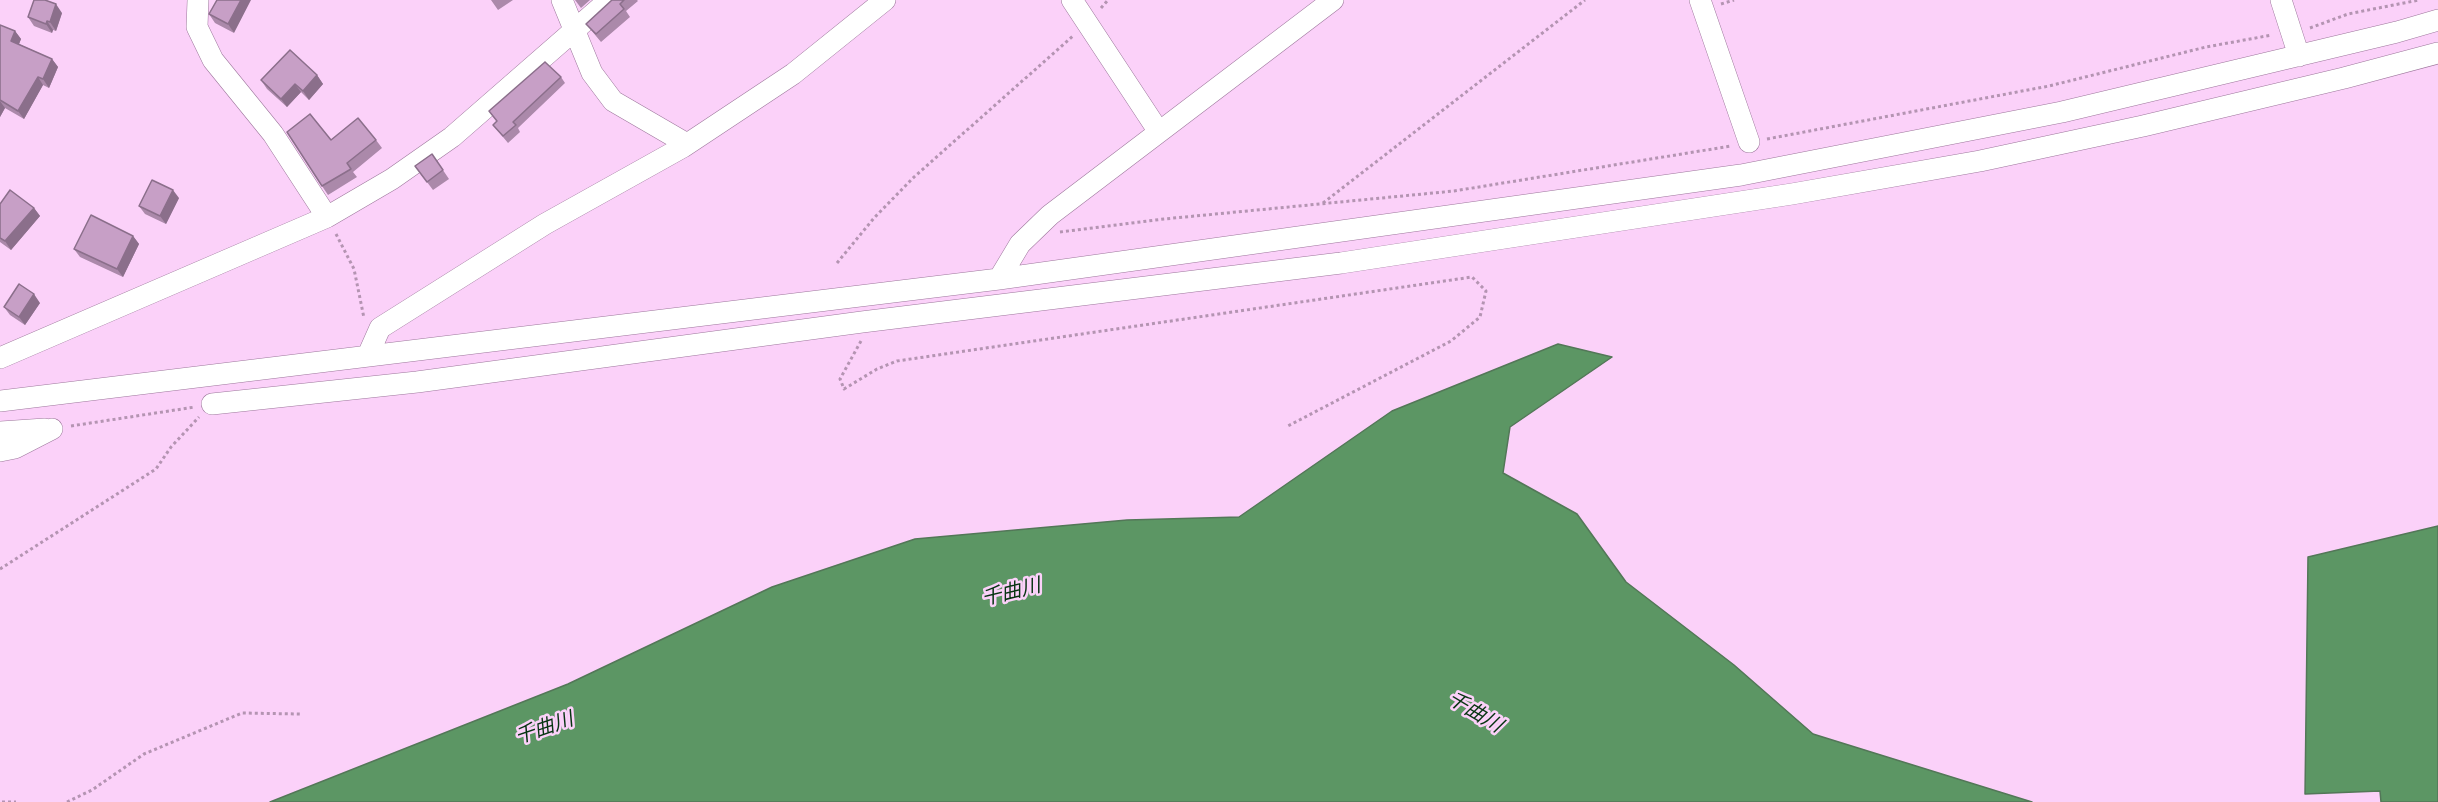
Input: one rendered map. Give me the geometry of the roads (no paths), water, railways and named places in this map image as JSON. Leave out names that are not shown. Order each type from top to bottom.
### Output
[{"type":"street","points":[[198,0],[197,27],[213,60],[273,134],[327,217]]},
{"type":"street","points":[[562,0],[592,73],[614,101],[687,144]]},
{"type":"street","points":[[0,358],[327,217],[392,179],[452,137],[609,0]]},
{"type":"street","points":[[368,355],[380,328],[545,224],[687,144],[793,74],[885,0]]},
{"type":"street","points":[[1072,0],[1159,132]]},
{"type":"street","points":[[999,279],[1020,244],[1050,215],[1333,0]]},
{"type":"street","points":[[1700,0],[1749,142]]},
{"type":"street","points":[[2281,0],[2299,56]]},
{"type":"street","points":[[0,402],[999,279],[1741,175],[2062,112],[2299,56],[2438,20]]},
{"type":"street","points":[[212,404],[417,382],[862,322],[1341,263],[1792,194],[1980,161],[2143,126],[2344,78],[2438,52]]},
{"type":"street","points":[[0,432],[52,429],[15,448],[0,451]]},
{"type":"water","name":"千曲川","points":[[1558,344],[1612,357],[1510,427],[1503,473],[1577,514],[1626,582],[1734,665],[1813,734],[2032,802],[270,802],[568,684],[772,587],[915,539],[1127,520],[1239,517],[1392,411]]},
{"type":"water","points":[[2438,526],[2438,802],[2381,802],[2380,791],[2305,794],[2308,557]]}]
